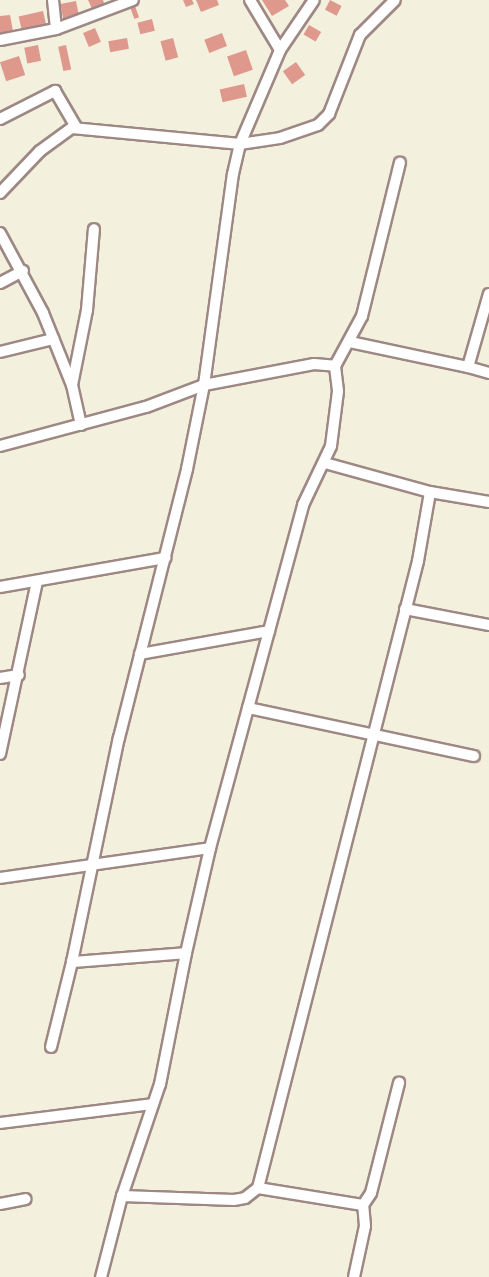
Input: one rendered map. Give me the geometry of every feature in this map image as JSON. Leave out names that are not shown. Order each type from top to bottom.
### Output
[{"type":"street","points":[[53,0],[57,29]]},
{"type":"street","points":[[0,40],[57,29],[133,0]]},
{"type":"street","points":[[250,0],[280,50]]},
{"type":"street","points":[[51,1047],[204,385],[224,226],[240,144],[280,50],[314,0]]},
{"type":"street","points":[[0,193],[40,151],[76,127],[240,144],[284,137],[324,121],[360,35],[395,0]]},
{"type":"street","points":[[0,119],[55,91],[76,127]]},
{"type":"street","points":[[101,1277],[122,1196],[153,1104],[210,848],[303,505],[326,463],[338,391],[335,366],[350,342],[373,282],[400,163]]},
{"type":"street","points":[[72,385],[87,310],[94,229]]},
{"type":"street","points":[[0,233],[23,270],[53,339],[72,385],[81,425]]},
{"type":"street","points":[[0,283],[23,270]]},
{"type":"street","points":[[468,367],[489,294]]},
{"type":"street","points":[[0,352],[53,339]]},
{"type":"street","points":[[350,342],[489,373]]},
{"type":"street","points":[[0,446],[146,407],[204,385],[314,364],[335,366]]},
{"type":"street","points":[[326,463],[430,492],[489,502]]},
{"type":"street","points":[[122,1196],[234,1200],[245,1198],[258,1188],[405,609],[424,532],[430,492]]},
{"type":"street","points":[[0,587],[165,558]]},
{"type":"street","points":[[0,754],[19,675],[37,581]]},
{"type":"street","points":[[405,609],[489,625]]},
{"type":"street","points":[[140,654],[269,630]]},
{"type":"street","points":[[0,678],[19,675]]},
{"type":"street","points":[[248,708],[474,756]]},
{"type":"street","points":[[0,878],[210,848]]},
{"type":"street","points":[[72,962],[186,953]]},
{"type":"street","points":[[354,1277],[365,1226],[363,1205],[371,1193],[399,1083]]},
{"type":"street","points":[[0,1123],[153,1104]]},
{"type":"street","points":[[258,1188],[363,1205]]},
{"type":"street","points":[[0,1204],[26,1199]]},
{"type":"building","points":[[88,0],[103,0],[105,6],[93,11]]},
{"type":"building","points":[[183,0],[192,0],[194,4],[186,7]]},
{"type":"building","points":[[196,0],[217,0],[219,5],[201,12]]},
{"type":"building","points":[[262,0],[285,0],[289,6],[272,16]]},
{"type":"building","points":[[330,0],[342,6],[337,16],[325,10]]},
{"type":"building","points":[[76,1],[79,17],[63,20],[60,4]]},
{"type":"building","points":[[135,6],[139,17],[134,19],[130,8]]},
{"type":"building","points":[[43,11],[46,24],[22,29],[19,17]]},
{"type":"building","points":[[10,15],[13,31],[0,33],[0,16]]},
{"type":"building","points":[[152,19],[155,31],[140,34],[137,23]]},
{"type":"building","points":[[309,25],[321,32],[316,42],[304,35]]},
{"type":"building","points":[[95,28],[101,42],[89,47],[83,33]]},
{"type":"building","points":[[222,33],[227,46],[209,53],[204,40]]},
{"type":"building","points":[[127,38],[129,49],[110,52],[108,41]]},
{"type":"building","points":[[173,38],[178,57],[166,61],[160,41]]},
{"type":"building","points":[[38,45],[41,61],[27,63],[24,48]]},
{"type":"building","points":[[66,45],[71,69],[63,71],[58,47]]},
{"type":"building","points":[[246,50],[253,70],[234,76],[227,57]]},
{"type":"building","points":[[19,56],[25,75],[6,81],[0,62]]},
{"type":"building","points":[[296,62],[305,75],[292,84],[283,71]]},
{"type":"building","points":[[244,84],[247,97],[223,102],[220,90]]}]
